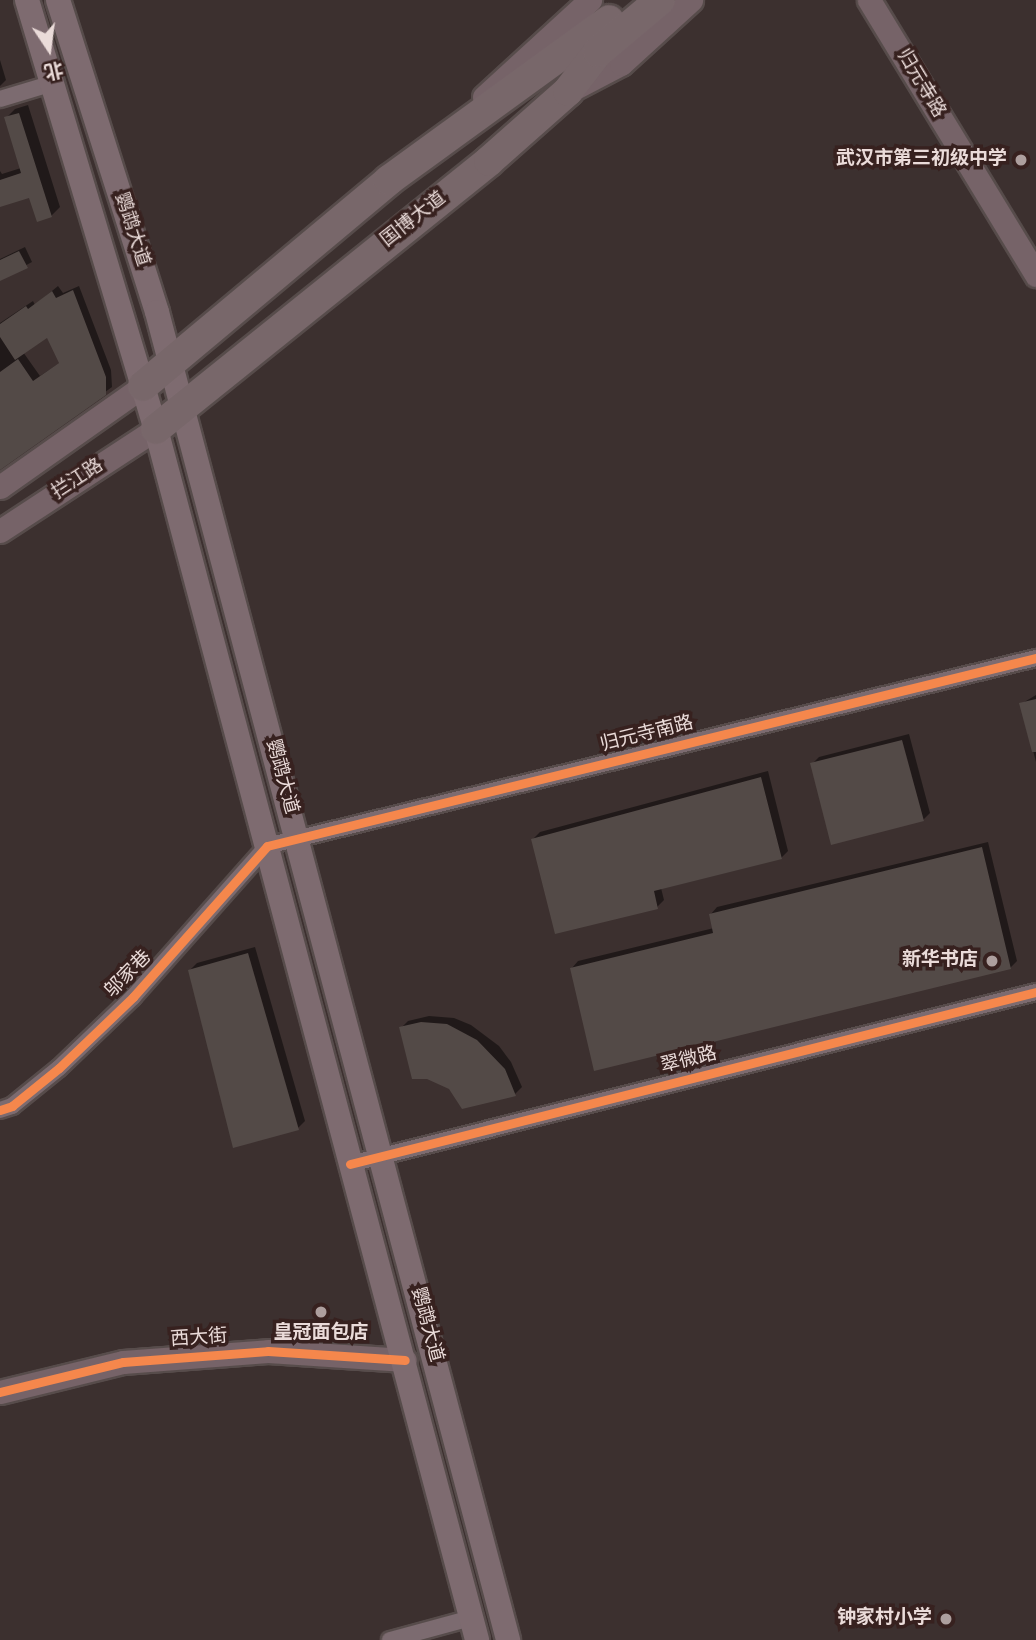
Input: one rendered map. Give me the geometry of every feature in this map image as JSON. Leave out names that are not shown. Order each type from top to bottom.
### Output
[{"type":"highway","name":"国博大道","points":[[156,429],[181,406],[489,161],[568,91],[591,46],[634,0]]},
{"type":"highway","name":"国博大道","points":[[144,386],[389,180],[660,0]]},
{"type":"main road","name":"鹦鹉大道","points":[[27,0],[156,429],[350,1164],[405,1360],[474,1629]]},
{"type":"main road","name":"鹦鹉大道","points":[[58,0],[171,363],[508,1640]]},
{"type":"street","points":[[418,159],[590,0]]},
{"type":"street","points":[[568,91],[621,64],[691,0]]},
{"type":"street","name":"归元寺路","points":[[869,0],[1036,275]]},
{"type":"street","points":[[0,99],[53,83]]},
{"type":"street","name":"拦江路","points":[[0,488],[144,386]]},
{"type":"street","name":"拦江路","points":[[0,531],[156,429]]},
{"type":"street","name":"归元寺南路","points":[[267,846],[1036,658]]},
{"type":"street","name":"邬家巷","points":[[0,1110],[12,1106],[59,1068],[133,997],[267,846]]},
{"type":"street","name":"翠微路","points":[[350,1164],[1036,992]]},
{"type":"street","name":"西大街","points":[[0,1392],[123,1362],[268,1351],[405,1360]]},
{"type":"street","points":[[390,1640],[474,1629]]},
{"type":"building","points":[[19,113],[52,217],[37,222],[29,198],[0,207],[0,180],[21,173],[4,117]]},
{"type":"building","points":[[19,251],[28,268],[0,281],[0,260]]},
{"type":"building","points":[[73,290],[106,377],[106,395],[0,470],[0,372],[18,359],[33,381],[59,363],[47,338],[15,360],[0,337],[0,324],[26,306],[28,309],[52,291],[56,298]]},
{"type":"building","points":[[1036,699],[1036,752],[1032,752],[1019,703]]},
{"type":"building","points":[[902,740],[924,821],[831,845],[810,763]]},
{"type":"building","points":[[761,777],[782,859],[654,891],[658,909],[555,934],[531,839]]},
{"type":"building","points":[[982,847],[1011,969],[594,1071],[570,968],[713,933],[709,914]]},
{"type":"building","points":[[248,953],[299,1130],[233,1148],[188,970]]},
{"type":"building","points":[[421,1022],[447,1024],[477,1040],[505,1069],[516,1096],[462,1109],[449,1089],[427,1079],[412,1079],[399,1027]]},
{"type":"cycle path","points":[[0,1110],[12,1106],[59,1068],[133,997],[267,846],[1036,658]]},
{"type":"cycle path","points":[[350,1164],[1036,992]]},
{"type":"cycle path","points":[[0,1392],[123,1362],[268,1351],[405,1360]]},
{"type":"place","name":"武汉市第三初级中学","points":[[1021,160]]},
{"type":"place","name":"新华书店","points":[[992,961]]},
{"type":"place","name":"皇冠面包店","points":[[321,1312]]},
{"type":"place","name":"钟家村小学","points":[[946,1619]]}]
